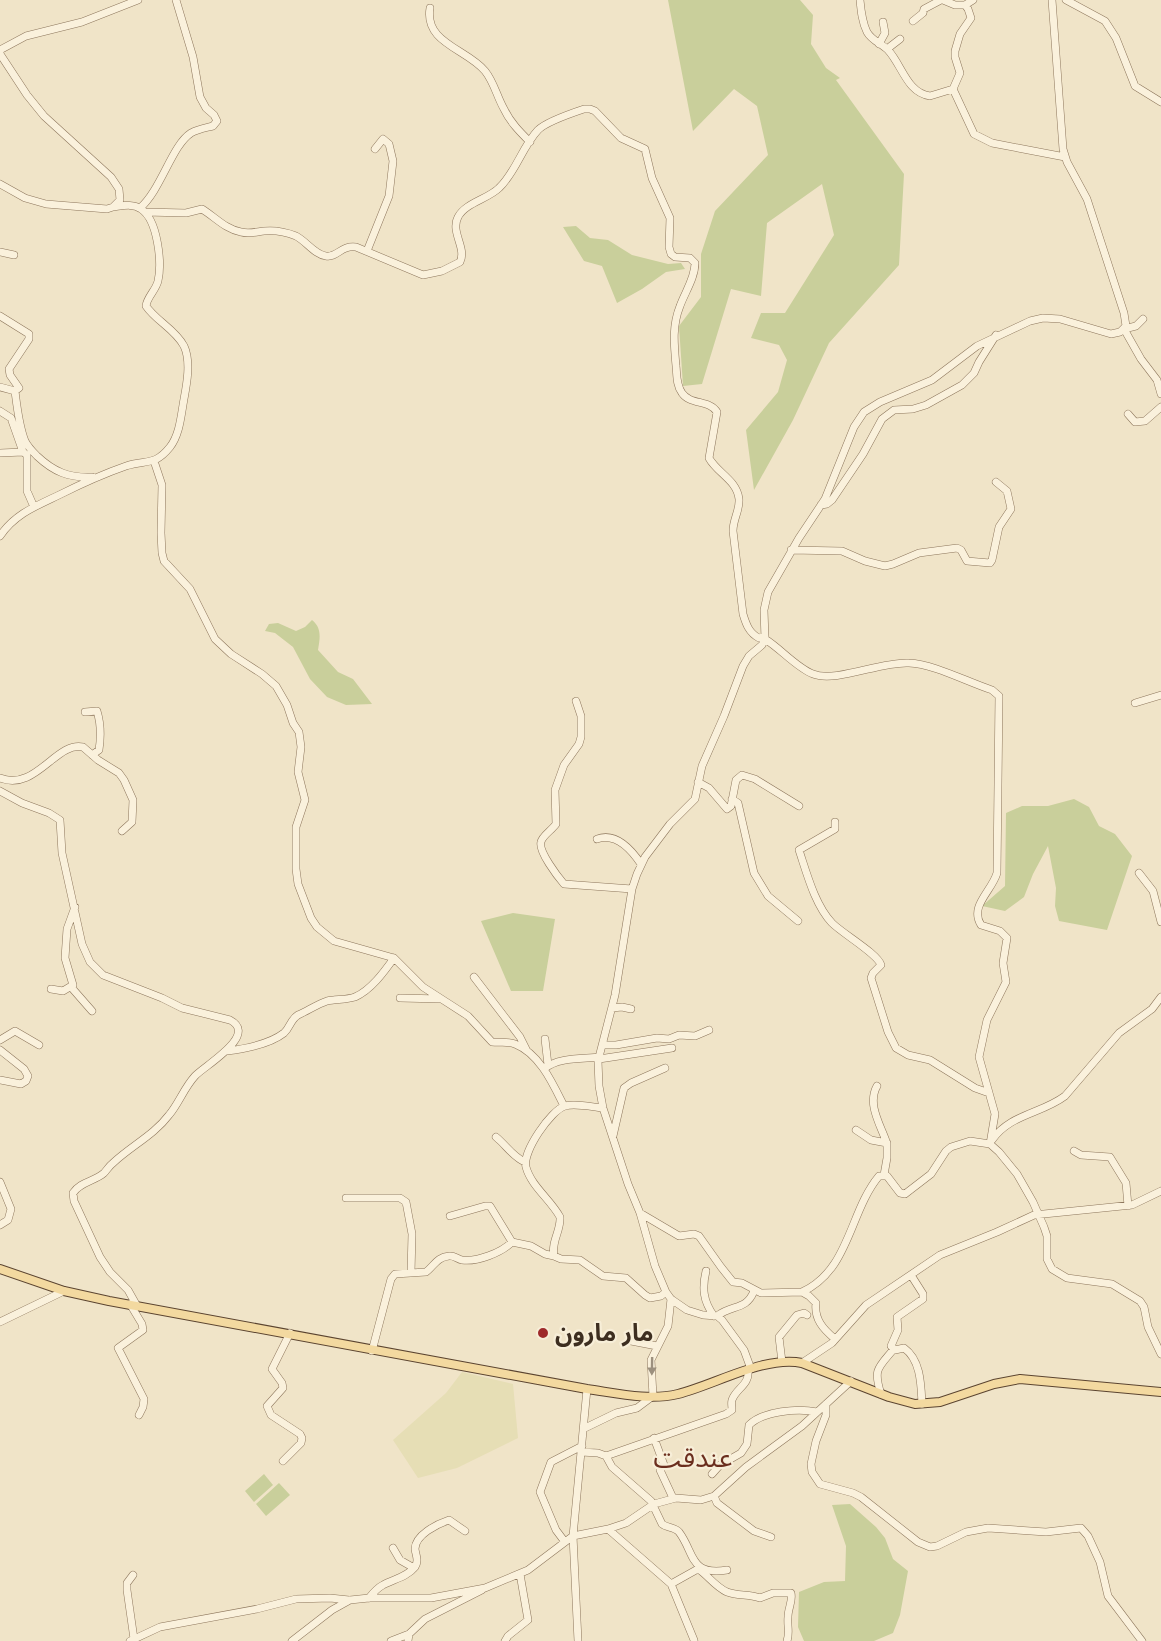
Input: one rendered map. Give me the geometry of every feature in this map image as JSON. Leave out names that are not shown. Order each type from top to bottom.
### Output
[{"type":"main road","points":[[0,1269],[64,1291],[134,1305],[290,1333],[372,1351],[587,1389],[653,1396],[679,1394],[749,1370],[782,1362],[802,1363],[881,1394],[921,1404],[940,1402],[994,1384],[1020,1379],[1161,1392]]},
{"type":"street","points":[[0,536],[16,518],[34,507],[96,477],[135,464],[154,461],[169,448],[177,434],[187,386],[188,360],[183,345],[146,306],[158,281],[159,253],[152,227],[139,208],[120,191],[111,177],[36,107],[0,52],[26,36],[82,22],[138,0]]},
{"type":"street","points":[[139,208],[150,197],[186,136],[202,128],[213,126],[217,121],[200,97],[191,48],[176,0]]},
{"type":"street","points":[[860,0],[867,31],[887,49],[907,80],[920,93],[927,96],[936,96],[953,89],[960,73],[955,57],[960,34],[970,18],[965,5]]},
{"type":"street","points":[[913,21],[923,13],[924,9],[942,0],[955,5],[965,5],[973,0]]},
{"type":"street","points":[[1052,0],[1062,145],[1065,157],[1087,199],[1094,218],[1124,313],[1126,324],[1124,329],[1141,359],[1157,380],[1161,394]]},
{"type":"street","points":[[1066,0],[1105,21],[1116,38],[1135,86],[1161,102]]},
{"type":"street","points":[[430,8],[428,18],[438,37],[467,54],[486,71],[504,109],[516,128],[530,142]]},
{"type":"street","points":[[879,44],[885,33],[883,22]]},
{"type":"street","points":[[887,49],[900,39]]},
{"type":"street","points":[[953,89],[978,138],[1065,157]]},
{"type":"street","points":[[0,184],[25,198],[46,204],[107,209],[113,207],[139,208],[181,213],[202,209],[232,229],[244,233],[270,231],[289,234],[301,239],[326,256],[334,255],[347,246],[367,251],[423,275],[442,271],[462,260],[457,234],[458,218],[464,210],[498,190],[541,127],[587,108],[599,115],[621,138],[641,145],[648,153],[652,178],[670,218],[669,247],[671,254],[675,257],[690,258],[695,263],[695,272],[678,309],[673,330],[678,385],[687,398],[711,406],[717,412],[709,458],[716,468],[733,483],[738,494],[739,502],[733,531],[742,608],[750,631],[757,638],[765,638],[814,675],[840,674],[893,663],[911,663],[935,669],[992,690],[999,696],[997,873],[993,884],[981,900],[977,914],[981,925],[1000,931],[1007,938],[1003,963],[1006,982],[987,1020],[980,1050],[980,1065],[995,1121],[991,1143]]},
{"type":"street","points":[[367,251],[389,196],[393,161],[389,144],[383,139],[375,149]]},
{"type":"street","points":[[113,207],[120,200],[120,191]]},
{"type":"street","points":[[0,252],[14,255]]},
{"type":"street","points":[[0,316],[29,334],[29,339],[9,369],[10,375],[19,388],[15,391],[15,404],[21,416],[22,433],[26,445],[61,474],[74,477],[96,477]]},
{"type":"street","points":[[585,1428],[609,1416],[637,1408],[653,1396],[650,1364],[670,1321],[668,1295],[655,1266],[640,1213],[603,1108],[599,1086],[599,1058],[612,1008],[632,889],[641,864],[673,820],[693,802],[697,794],[702,766],[746,661],[762,645],[765,638],[764,610],[776,577],[828,494],[854,427],[864,412],[880,402],[932,380],[977,346],[1030,321],[1043,318],[1060,319],[1118,334],[1124,329],[1136,326],[1143,320]]},
{"type":"street","points":[[821,505],[832,500],[863,454],[885,415],[894,410],[913,409],[926,405],[962,385],[974,374],[997,335]]},
{"type":"street","points":[[0,387],[15,391]]},
{"type":"street","points":[[1128,414],[1133,421],[1140,422],[1161,407]]},
{"type":"street","points":[[0,411],[11,418],[23,452],[27,455],[27,491],[34,507]]},
{"type":"street","points":[[0,453],[23,452]]},
{"type":"street","points":[[154,461],[162,485],[161,533],[164,561],[190,589],[215,639],[231,654],[276,686],[299,732],[302,743],[298,772],[305,800],[296,827],[296,863],[298,884],[308,912],[317,927],[331,939],[394,958],[417,982],[468,1016],[492,1042],[513,1043],[546,1067]]},
{"type":"street","points":[[791,550],[842,551],[865,561],[885,566],[919,553],[957,548],[967,561],[990,562],[999,527],[1009,514],[1011,506],[1007,491],[996,482]]},
{"type":"street","points":[[1135,703],[1161,695]]},
{"type":"street","points":[[576,701],[581,716],[581,739],[562,771],[555,793],[556,824],[542,839],[541,846],[545,858],[564,884],[632,889]]},
{"type":"street","points":[[85,712],[97,711],[101,730],[99,750],[92,755]]},
{"type":"street","points":[[0,778],[13,781],[29,776],[75,746],[83,747],[122,776],[132,794],[134,807],[132,822],[122,831]]},
{"type":"street","points":[[699,782],[709,788],[727,809],[730,808],[736,780],[744,775],[773,789],[799,806]]},
{"type":"street","points":[[0,791],[60,820],[62,853],[85,951],[95,969],[103,975],[182,1008],[235,1023],[238,1033],[234,1043],[194,1077],[172,1113],[157,1129],[113,1162],[105,1173],[77,1188],[73,1193],[74,1201],[100,1257],[110,1272],[128,1290],[143,1328],[118,1348],[144,1399],[140,1415]]},
{"type":"street","points":[[732,799],[738,802],[754,873],[768,896],[798,921]]},
{"type":"street","points":[[835,822],[836,829],[799,850],[823,910],[831,922],[880,961],[881,965],[871,978],[891,1040],[902,1052],[927,1059],[975,1088],[988,1093]]},
{"type":"street","points":[[597,839],[604,836],[612,837],[627,846],[641,864]]},
{"type":"street","points":[[1139,873],[1153,891],[1161,922]]},
{"type":"street","points":[[75,907],[67,929],[65,955],[71,987],[92,1011]]},
{"type":"street","points":[[226,1051],[250,1047],[283,1034],[297,1016],[327,1002],[359,995],[382,975],[394,958]]},
{"type":"street","points":[[474,977],[520,1037],[527,1051]]},
{"type":"street","points":[[51,990],[63,991],[71,987]]},
{"type":"street","points":[[991,1143],[1000,1130],[1011,1121],[1065,1096],[1119,1033],[1152,1009],[1161,997]]},
{"type":"street","points":[[400,998],[444,999]]},
{"type":"street","points":[[612,1008],[631,1009]]},
{"type":"street","points":[[603,1045],[657,1038],[669,1039],[681,1035],[695,1036],[709,1030]]},
{"type":"street","points":[[0,1040],[15,1031],[39,1045]]},
{"type":"street","points":[[545,1039],[546,1067],[564,1106]]},
{"type":"street","points":[[546,1067],[560,1061],[672,1048]]},
{"type":"street","points":[[0,1050],[24,1069],[28,1078],[25,1083],[19,1084],[0,1080]]},
{"type":"street","points":[[613,1138],[624,1088],[665,1068]]},
{"type":"street","points":[[877,1086],[872,1096],[872,1104],[886,1142],[887,1158],[884,1175]]},
{"type":"street","points":[[525,1161],[538,1134],[554,1113],[564,1106],[603,1108]]},
{"type":"street","points":[[856,1130],[871,1140],[886,1142]]},
{"type":"street","points":[[496,1137],[512,1150],[515,1156],[525,1161],[532,1179],[560,1217],[561,1222],[553,1246],[554,1256]]},
{"type":"street","points":[[884,1175],[900,1193],[905,1194],[931,1174],[951,1147],[970,1141],[991,1143],[1017,1174],[1038,1214],[1047,1236],[1047,1259],[1052,1269],[1067,1278],[1112,1284],[1140,1301],[1148,1327],[1161,1354]]},
{"type":"street","points":[[1074,1151],[1081,1155],[1110,1157],[1126,1183],[1128,1206]]},
{"type":"street","points":[[640,1213],[679,1236],[694,1234],[699,1236],[734,1282],[742,1283],[761,1293],[802,1292],[819,1282],[846,1245],[862,1202],[878,1178],[884,1175]]},
{"type":"street","points":[[0,1182],[11,1211],[8,1220],[0,1225]]},
{"type":"street","points":[[802,1363],[826,1348],[866,1305],[940,1255],[1038,1214],[1128,1206],[1161,1191]]},
{"type":"street","points":[[346,1198],[400,1198],[406,1202],[412,1234],[411,1273]]},
{"type":"street","points":[[450,1216],[490,1206],[512,1242]]},
{"type":"street","points":[[372,1351],[391,1279],[398,1273],[426,1272],[433,1263],[446,1256],[452,1255],[463,1260],[475,1259],[497,1252],[512,1242],[531,1246],[561,1259],[580,1260],[603,1276],[626,1278],[650,1298],[668,1295],[687,1310],[703,1315],[716,1316],[746,1304],[754,1291]]},
{"type":"street","points":[[606,1456],[710,1421],[732,1410],[732,1400],[747,1382],[749,1370],[744,1350],[737,1339],[706,1304],[703,1283],[706,1271]]},
{"type":"street","points":[[893,1350],[892,1341],[898,1330],[897,1317],[923,1298],[911,1275]]},
{"type":"street","points":[[0,1322],[64,1291]]},
{"type":"street","points":[[802,1292],[815,1301],[819,1322],[835,1339]]},
{"type":"street","points":[[782,1362],[779,1337],[797,1315],[804,1313],[807,1315]]},
{"type":"street","points":[[283,1461],[301,1443],[302,1438],[300,1434],[271,1415],[267,1406],[283,1388],[272,1369],[290,1333]]},
{"type":"street","points":[[632,1341],[657,1346]]},
{"type":"street","points":[[881,1394],[877,1369],[893,1350],[904,1348],[912,1358],[921,1380],[921,1404]]},
{"type":"street","points":[[133,1575],[127,1590],[132,1640],[167,1625],[256,1610],[296,1599],[431,1598],[485,1588],[520,1574],[573,1536],[626,1523],[654,1504],[673,1498],[701,1500],[714,1496],[746,1467],[817,1412],[851,1381]]},
{"type":"street","points":[[578,1641],[573,1536],[587,1389]]},
{"type":"street","points":[[826,1404],[824,1421],[816,1441],[811,1464],[814,1479],[820,1484],[861,1497],[918,1542],[930,1547],[966,1532],[988,1528],[1046,1532],[1082,1528],[1100,1562],[1105,1587],[1111,1601],[1142,1641]]},
{"type":"street","points":[[712,1474],[741,1453],[747,1444],[749,1425],[759,1416],[799,1410],[817,1412]]},
{"type":"street","points":[[654,1438],[664,1465],[660,1470],[673,1498]]},
{"type":"street","points":[[565,1542],[556,1530],[540,1492],[551,1462],[581,1449],[606,1456],[612,1467],[654,1504],[662,1524],[679,1532],[694,1561],[707,1571],[727,1570]]},
{"type":"street","points":[[714,1496],[717,1503],[754,1531],[771,1537]]},
{"type":"street","points":[[369,1598],[379,1587],[405,1575],[414,1568],[417,1562],[418,1539],[431,1528],[449,1520],[465,1531]]},
{"type":"street","points":[[608,1529],[671,1584],[694,1640]]},
{"type":"street","points":[[393,1548],[400,1560],[414,1568]]},
{"type":"street","points":[[671,1584],[700,1570],[719,1587],[733,1593],[760,1598],[773,1593],[791,1593],[788,1616],[790,1632],[787,1641]]},
{"type":"street","points":[[505,1641],[528,1620],[520,1574]]},
{"type":"street","points":[[391,1641],[408,1638],[425,1619],[472,1597],[485,1588]]},
{"type":"street","points":[[292,1641],[332,1610],[350,1600]]},
{"type":"shaded area","points":[[462,1372],[513,1384],[518,1438],[457,1468],[418,1478],[393,1440],[446,1393]]},
{"type":"green space","points":[[668,0],[800,0],[813,15],[811,44],[826,68],[840,78],[836,80],[904,174],[899,265],[829,343],[793,420],[754,490],[746,430],[778,392],[787,360],[779,345],[751,338],[761,313],[785,313],[834,235],[822,184],[767,223],[761,296],[731,289],[702,384],[683,386],[679,326],[701,297],[701,254],[715,211],[768,155],[757,106],[734,89],[693,131]]},
{"type":"green space","points":[[576,226],[590,238],[608,240],[632,255],[668,264],[681,263],[685,269],[666,272],[617,303],[602,266],[584,261],[563,227]]},
{"type":"green space","points":[[312,620],[319,630],[318,650],[338,672],[353,679],[372,704],[346,705],[327,697],[310,679],[293,647],[275,633],[265,631],[269,624],[278,623],[296,631],[305,627]]},
{"type":"green space","points":[[1074,799],[1089,807],[1099,826],[1115,834],[1132,856],[1107,930],[1059,921],[1055,906],[1056,888],[1048,846],[1024,897],[1005,911],[982,906],[1005,886],[1006,813],[1022,806],[1048,806]]},
{"type":"green space","points":[[513,913],[555,919],[543,991],[511,991],[481,921]]},
{"type":"green space","points":[[264,1474],[273,1485],[254,1502],[245,1491]]},
{"type":"green space","points":[[279,1483],[290,1495],[266,1516],[256,1504]]},
{"type":"green space","points":[[850,1504],[876,1527],[885,1538],[893,1559],[908,1571],[900,1615],[893,1633],[874,1641],[804,1641],[798,1627],[799,1592],[824,1582],[845,1581],[846,1546],[832,1505]]},
{"type":"place","name":"مار مارون","points":[[543,1333]]},
{"type":"district","name":"عندقت","points":[[693,1458]]}]
